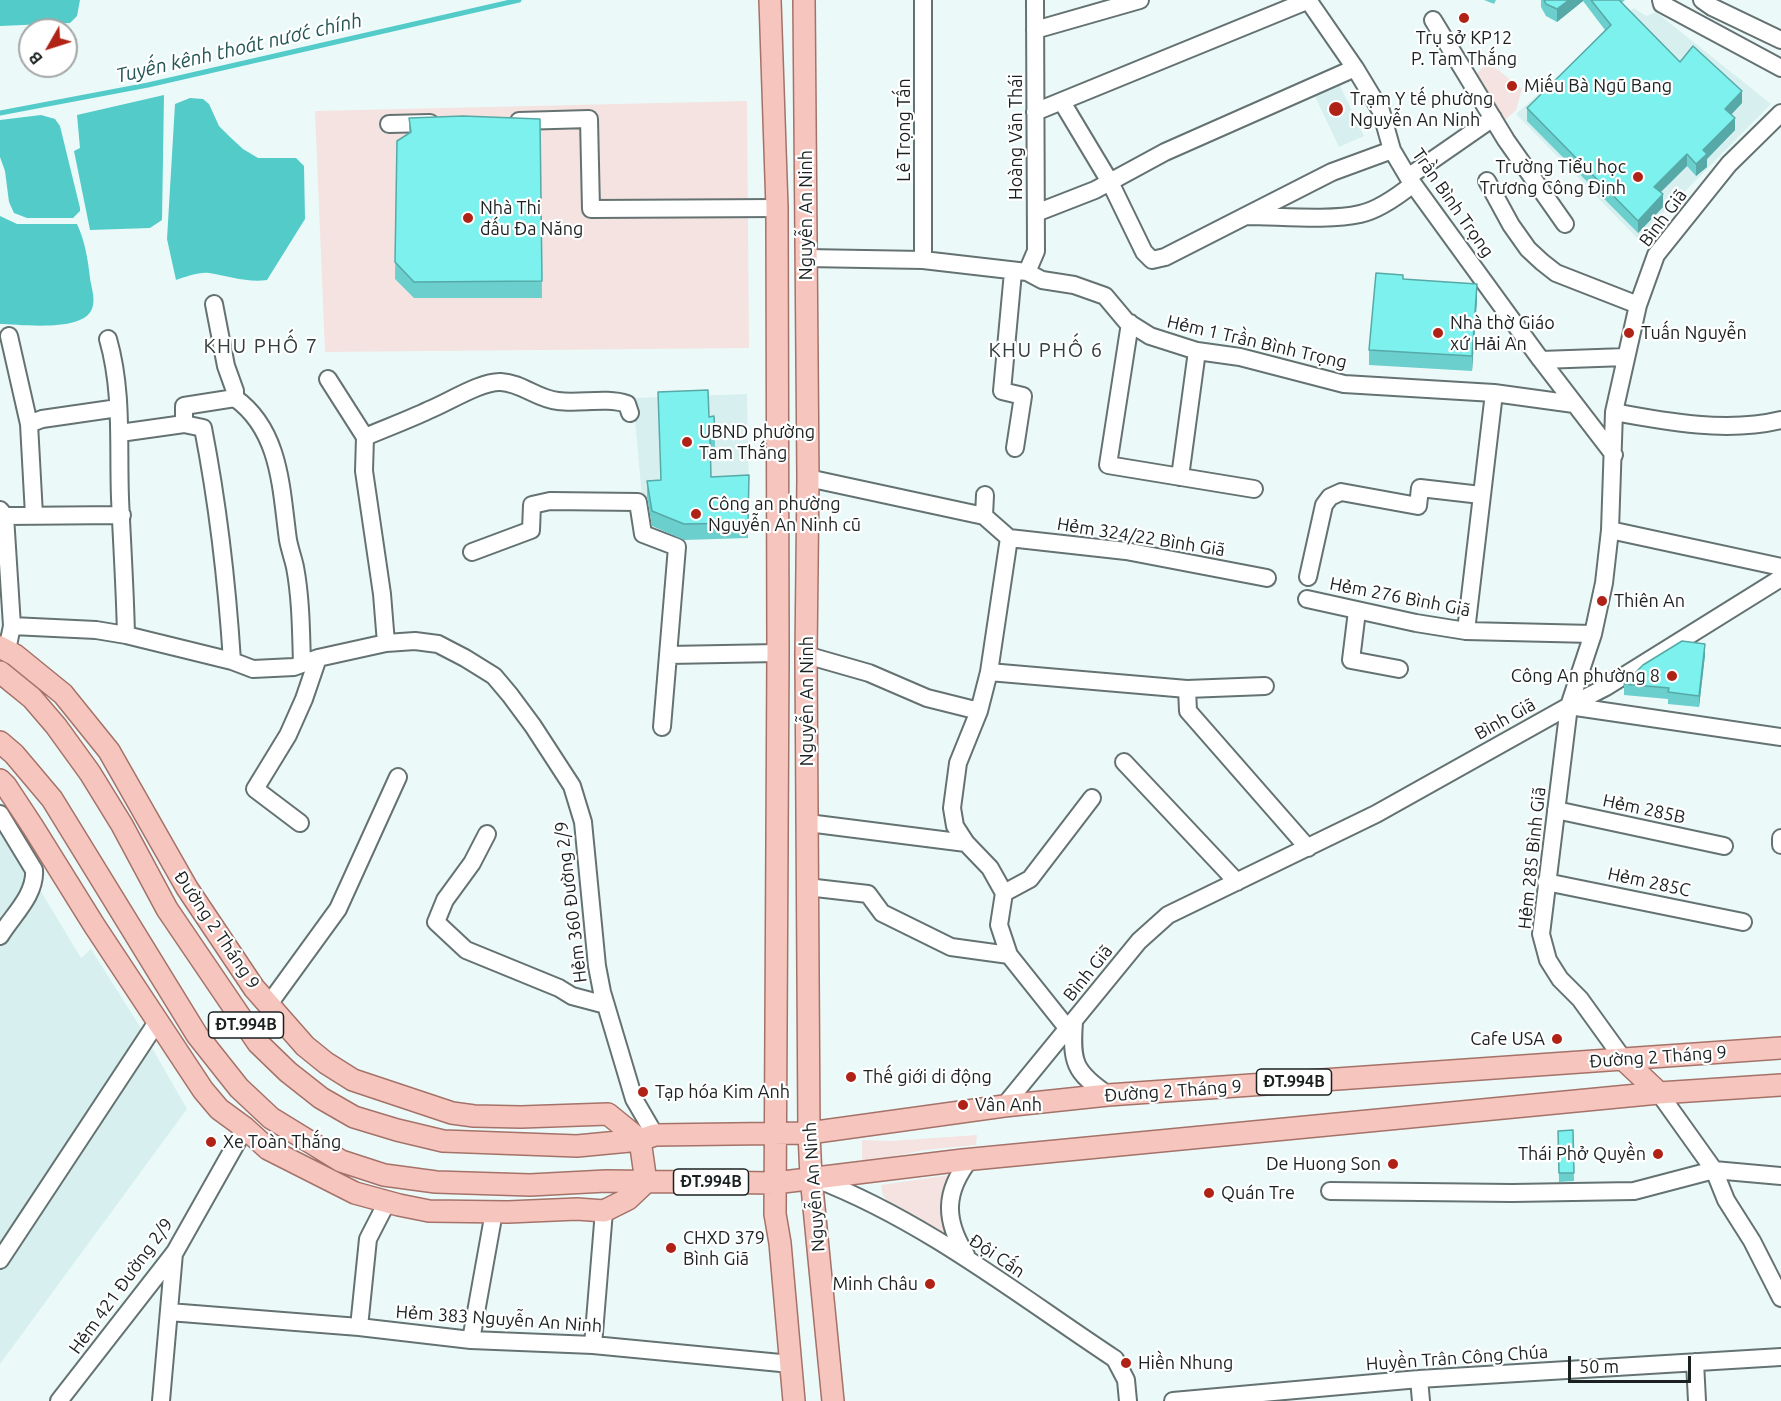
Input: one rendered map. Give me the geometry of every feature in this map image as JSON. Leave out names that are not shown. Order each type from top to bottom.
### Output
[{"type":"main road","name":"Nguyễn An Ninh","points":[[770,0],[777,208],[778,653],[775,1214],[780,1243],[794,1401]]},
{"type":"main road","name":"Nguyễn An Ninh","points":[[804,0],[808,478],[806,654],[809,1133],[811,1177],[833,1401]]},
{"type":"main road","points":[[777,208],[806,207]]},
{"type":"main road","name":"Đường 2 Tháng 9","points":[[4,648],[63,694],[109,751],[187,888],[254,987],[305,1046],[326,1064],[353,1080],[452,1113],[474,1116],[608,1114],[647,1137]]},
{"type":"main road","name":"Đường 2 Tháng 9","points":[[0,672],[32,698],[56,726],[90,773],[122,825],[167,909],[258,1043],[288,1072],[321,1098],[354,1117],[443,1141],[576,1146],[647,1137],[809,1133],[1004,1106],[1108,1095],[1781,1048]]},
{"type":"main road","name":"Đường 2 Tháng 9","points":[[0,742],[14,754],[52,799],[197,1035],[240,1088],[271,1118],[341,1161],[384,1175],[436,1182],[530,1185],[606,1181],[775,1183],[970,1159],[1659,1093],[1781,1084]]},
{"type":"main road","points":[[0,780],[33,827],[203,1090],[219,1109],[268,1149],[355,1192],[429,1211],[604,1210],[628,1199],[646,1182],[647,1137]]},
{"type":"main road","points":[[1624,1060],[1659,1093]]},
{"type":"street","name":"Lê Trọng Tấn","points":[[923,0],[923,260]]},
{"type":"street","name":"Hoàng Văn Thái","points":[[1015,448],[1023,396],[1002,391],[1020,272],[1036,250],[1035,0]]},
{"type":"street","points":[[1035,30],[1140,0]]},
{"type":"street","points":[[1035,112],[1308,0]]},
{"type":"street","name":"Trần Bình Trọng","points":[[1308,0],[1355,68],[1381,111],[1392,150],[1411,181],[1541,360],[1614,455]]},
{"type":"street","points":[[1661,0],[1662,4],[1781,68]]},
{"type":"street","points":[[1702,0],[1781,40]]},
{"type":"street","points":[[1433,20],[1506,140],[1565,224]]},
{"type":"street","points":[[1036,213],[1095,190],[1165,152],[1355,68]]},
{"type":"street","points":[[1062,102],[1110,182],[1144,252],[1152,260],[1165,257],[1243,215],[1332,172],[1392,150]]},
{"type":"street","name":"Bình Giã","points":[[1004,1106],[1139,941],[1168,915],[1377,814],[1569,706],[1593,634],[1604,584],[1610,530],[1614,412],[1638,305],[1656,255],[1729,164],[1781,112]]},
{"type":"street","points":[[1243,215],[1338,217],[1361,214],[1381,206],[1493,118]]},
{"type":"street","points":[[506,121],[589,119],[591,209],[777,208]]},
{"type":"street","points":[[389,124],[448,122]]},
{"type":"street","points":[[1486,181],[1522,241],[1549,268],[1556,273],[1638,305]]},
{"type":"street","name":"Hẻm 1 Trần Bình Trọng","points":[[806,258],[923,260],[1020,272],[1042,280],[1074,285],[1105,296],[1130,323],[1150,336],[1197,351],[1240,357],[1344,384],[1494,393],[1574,404]]},
{"type":"street","points":[[214,304],[226,366],[235,391],[235,398]]},
{"type":"street","points":[[1130,323],[1108,465],[1254,489]]},
{"type":"street","points":[[9,336],[28,424],[34,515]]},
{"type":"street","points":[[108,339],[112,352],[120,433],[126,635]]},
{"type":"street","points":[[1180,477],[1197,351]]},
{"type":"street","points":[[1541,360],[1626,357]]},
{"type":"street","points":[[328,379],[365,437],[364,471],[382,594],[386,643]]},
{"type":"street","points":[[365,437],[430,410],[490,381],[516,384],[542,399],[586,403],[617,401],[627,404],[630,413]]},
{"type":"street","points":[[1466,631],[1494,393]]},
{"type":"street","points":[[184,424],[184,406],[235,398],[257,421],[272,446],[280,477],[310,661],[304,699],[288,735],[255,789],[300,823]]},
{"type":"street","points":[[28,424],[42,419],[118,408]]},
{"type":"street","points":[[1614,412],[1673,424],[1760,425],[1781,420]]},
{"type":"street","points":[[120,433],[184,424],[203,428],[227,587],[232,661]]},
{"type":"street","points":[[808,478],[984,516],[1009,538],[989,672],[978,711],[958,763],[952,808],[955,826],[966,843],[990,868],[1004,893],[999,925],[1009,955],[1071,1025],[1076,1063],[1087,1081],[1108,1095]]},
{"type":"street","points":[[1308,577],[1324,505],[1330,497],[1341,492],[1418,506],[1420,488],[1481,495]]},
{"type":"street","points":[[984,516],[985,495]]},
{"type":"street","points":[[472,552],[531,530],[532,505],[550,501],[638,502],[643,534],[677,547],[662,727]]},
{"type":"street","points":[[4,648],[12,626],[2,513],[122,515]]},
{"type":"street","points":[[1610,530],[1781,567]]},
{"type":"street","name":"Hẻm 324/22 Bình Giã","points":[[1009,538],[1126,551],[1267,578]]},
{"type":"street","points":[[1569,706],[1606,687],[1781,578]]},
{"type":"street","name":"Hẻm 276 Bình Giã","points":[[1307,598],[1358,611],[1466,631],[1593,634]]},
{"type":"street","points":[[1358,611],[1351,660],[1399,669]]},
{"type":"street","name":"Hẻm 360 Đường 2/9","points":[[12,626],[96,630],[126,635],[232,661],[253,669],[294,667],[386,643],[415,640],[438,644],[465,657],[494,676],[533,726],[572,786],[583,822],[597,966],[606,1005],[647,1137]]},
{"type":"street","points":[[668,655],[778,653]]},
{"type":"street","points":[[806,654],[869,673],[927,698],[978,711]]},
{"type":"street","points":[[989,672],[1187,689],[1264,686]]},
{"type":"street","points":[[1187,689],[1188,711],[1308,848]]},
{"type":"street","points":[[1569,706],[1781,737]]},
{"type":"street","name":"Hẻm 285 Bình Giã","points":[[1569,706],[1541,934],[1548,960],[1560,979],[1580,999],[1624,1060]]},
{"type":"street","points":[[1124,762],[1237,882]]},
{"type":"street","points":[[269,1004],[338,909],[398,777]]},
{"type":"street","points":[[1004,893],[1030,879],[1092,798]]},
{"type":"street","name":"Hẻm 285B","points":[[1556,810],[1724,846]]},
{"type":"street","points":[[0,814],[34,870],[34,876],[33,884],[22,905],[0,936]]},
{"type":"street","points":[[808,823],[966,843]]},
{"type":"street","points":[[487,834],[472,863],[445,900],[436,922],[466,950],[559,988],[572,996],[606,1005]]},
{"type":"street","points":[[1781,838],[1781,845]]},
{"type":"street","name":"Hẻm 285C","points":[[1546,882],[1743,922]]},
{"type":"street","points":[[807,887],[868,894],[882,913],[951,947],[1009,955]]},
{"type":"street","points":[[0,1260],[157,1022]]},
{"type":"street","points":[[1659,1093],[1714,1170],[1726,1200],[1752,1241],[1781,1298]]},
{"type":"street","name":"Hẻm 421 Đường 2/9","points":[[59,1401],[174,1252],[245,1128]]},
{"type":"street","points":[[968,1259],[955,1238],[950,1200],[958,1175],[970,1159]]},
{"type":"street","points":[[1330,1191],[1512,1193],[1634,1191],[1714,1170],[1781,1176]]},
{"type":"street","name":"Đội Cấn","points":[[811,1177],[850,1192],[886,1210],[968,1259],[1115,1359],[1126,1380],[1128,1401]]},
{"type":"street","points":[[360,1327],[368,1239],[387,1202]]},
{"type":"street","points":[[593,1345],[604,1210]]},
{"type":"street","points":[[471,1340],[494,1212]]},
{"type":"street","points":[[161,1401],[174,1252]]},
{"type":"street","name":"Hẻm 383 Nguyễn An Ninh","points":[[169,1312],[360,1327],[471,1340],[593,1345],[791,1364]]},
{"type":"street","name":"Huyền Trân Công Chúa","points":[[1173,1401],[1419,1379],[1781,1357]]},
{"type":"street","points":[[1695,1362],[1697,1401]]},
{"type":"street","points":[[1419,1379],[1421,1401]]},
{"type":"shaded area","name":"Trường Tiểu học Trương Công Định","points":[[1634,8],[1646,16],[1656,12],[1771,104],[1638,239],[1516,114]]},
{"type":"shaded area","points":[[1491,66],[1522,89],[1516,110],[1504,121],[1477,73],[1483,67]]},
{"type":"shaded area","name":"Trạm Y tế phường Nguyễn An Ninh","points":[[1333,71],[1364,136],[1339,147],[1308,82]]},
{"type":"shaded area","points":[[747,101],[749,348],[325,352],[315,111]]},
{"type":"shaded area","points":[[747,394],[749,491],[642,497],[633,398]]},
{"type":"shaded area","points":[[0,823],[81,958],[91,949],[139,1025],[187,1109],[0,1364]]},
{"type":"shaded area","points":[[977,1135],[976,1145],[924,1150],[862,1163],[862,1140],[891,1141]]},
{"type":"shaded area","points":[[950,1175],[942,1203],[949,1240],[897,1210],[883,1196],[881,1185]]},
{"type":"water","points":[[0,0],[80,0],[75,18],[18,18],[18,25],[0,26]]},
{"type":"water","points":[[164,95],[162,220],[150,228],[90,230],[74,151],[80,148],[77,115]]},
{"type":"water","points":[[190,98],[203,99],[209,104],[219,126],[243,149],[258,158],[296,158],[304,166],[305,219],[267,280],[245,280],[205,273],[176,280],[167,239],[175,104]]},
{"type":"water","points":[[41,115],[55,119],[60,126],[80,208],[73,218],[27,218],[14,213],[9,202],[5,171],[0,157],[0,120]]},
{"type":"water","points":[[0,216],[17,224],[77,224],[86,251],[93,295],[93,305],[89,314],[67,324],[37,326],[0,324]]},
{"type":"building","points":[[1544,0],[1569,0],[1557,9],[1546,4]]},
{"type":"building","name":"Trường Tiểu học Trương Công Định","points":[[1591,0],[1619,0],[1680,62],[1693,46],[1742,91],[1725,109],[1735,118],[1703,150],[1707,154],[1696,164],[1687,154],[1654,187],[1663,194],[1638,221],[1527,108],[1611,25]]},
{"type":"building","name":"Nhà Thi đấu Đa Năng","points":[[463,116],[540,119],[542,281],[414,282],[395,262],[397,141],[411,132],[409,118]]},
{"type":"building","points":[[1376,273],[1403,275],[1403,279],[1477,284],[1472,356],[1369,350]]},
{"type":"building","points":[[708,390],[709,417],[714,416],[715,437],[710,437],[711,477],[749,475],[748,523],[684,524],[652,511],[647,481],[661,480],[658,392]]},
{"type":"building","name":"Công An phường 8","points":[[1682,641],[1705,644],[1699,696],[1668,692],[1669,688],[1624,684],[1643,665]]},
{"type":"building","points":[[1573,1130],[1574,1173],[1559,1173],[1558,1131]]},
{"type":"waterway","name":"Tuyến kênh thoát nước chính","points":[[0,113],[148,85],[519,0]]},
{"type":"place","name":"Trụ sở KP12 P. Tam Thắng","points":[[1464,18]]},
{"type":"place","name":"Miếu Bà Ngũ Bang","points":[[1512,86]]},
{"type":"place","name":"Trạm Y tế phường Nguyễn An Ninh","points":[[1336,109]]},
{"type":"place","name":"Trường Tiểu học Trương Công Định","points":[[1638,177]]},
{"type":"place","name":"Nhà Thi đấu Đa Năng","points":[[468,218]]},
{"type":"place","name":"Nhà thờ Giáo xứ Hải An","points":[[1438,333]]},
{"type":"place","name":"Tuấn Nguyễn","points":[[1629,333]]},
{"type":"place","name":"UBND phường Tam Thắng","points":[[687,442]]},
{"type":"place","name":"Công an phường Nguyễn An Ninh cũ","points":[[696,514]]},
{"type":"place","name":"Thiên An","points":[[1602,601]]},
{"type":"place","name":"Công An phường 8","points":[[1672,676]]},
{"type":"place","name":"Cafe USA","points":[[1557,1039]]},
{"type":"place","name":"Thế giới di động","points":[[851,1077]]},
{"type":"place","name":"Tạp hóa Kim Anh","points":[[643,1092]]},
{"type":"place","name":"Vân Anh","points":[[963,1105]]},
{"type":"place","name":"Xe Toàn Thắng","points":[[211,1142]]},
{"type":"place","name":"Thái Phở Quyền","points":[[1658,1154]]},
{"type":"place","name":"De Huong Son","points":[[1393,1164]]},
{"type":"place","name":"Quán Tre","points":[[1209,1193]]},
{"type":"place","name":"CHXD 379 Bình Giã","points":[[671,1248]]},
{"type":"place","name":"Minh Châu","points":[[930,1284]]},
{"type":"place","name":"Hiền Nhung","points":[[1126,1363]]},
{"type":"district","name":"KHU PHỐ 7","points":[[261,346]]},
{"type":"district","name":"KHU PHỐ 6","points":[[1046,350]]}]
